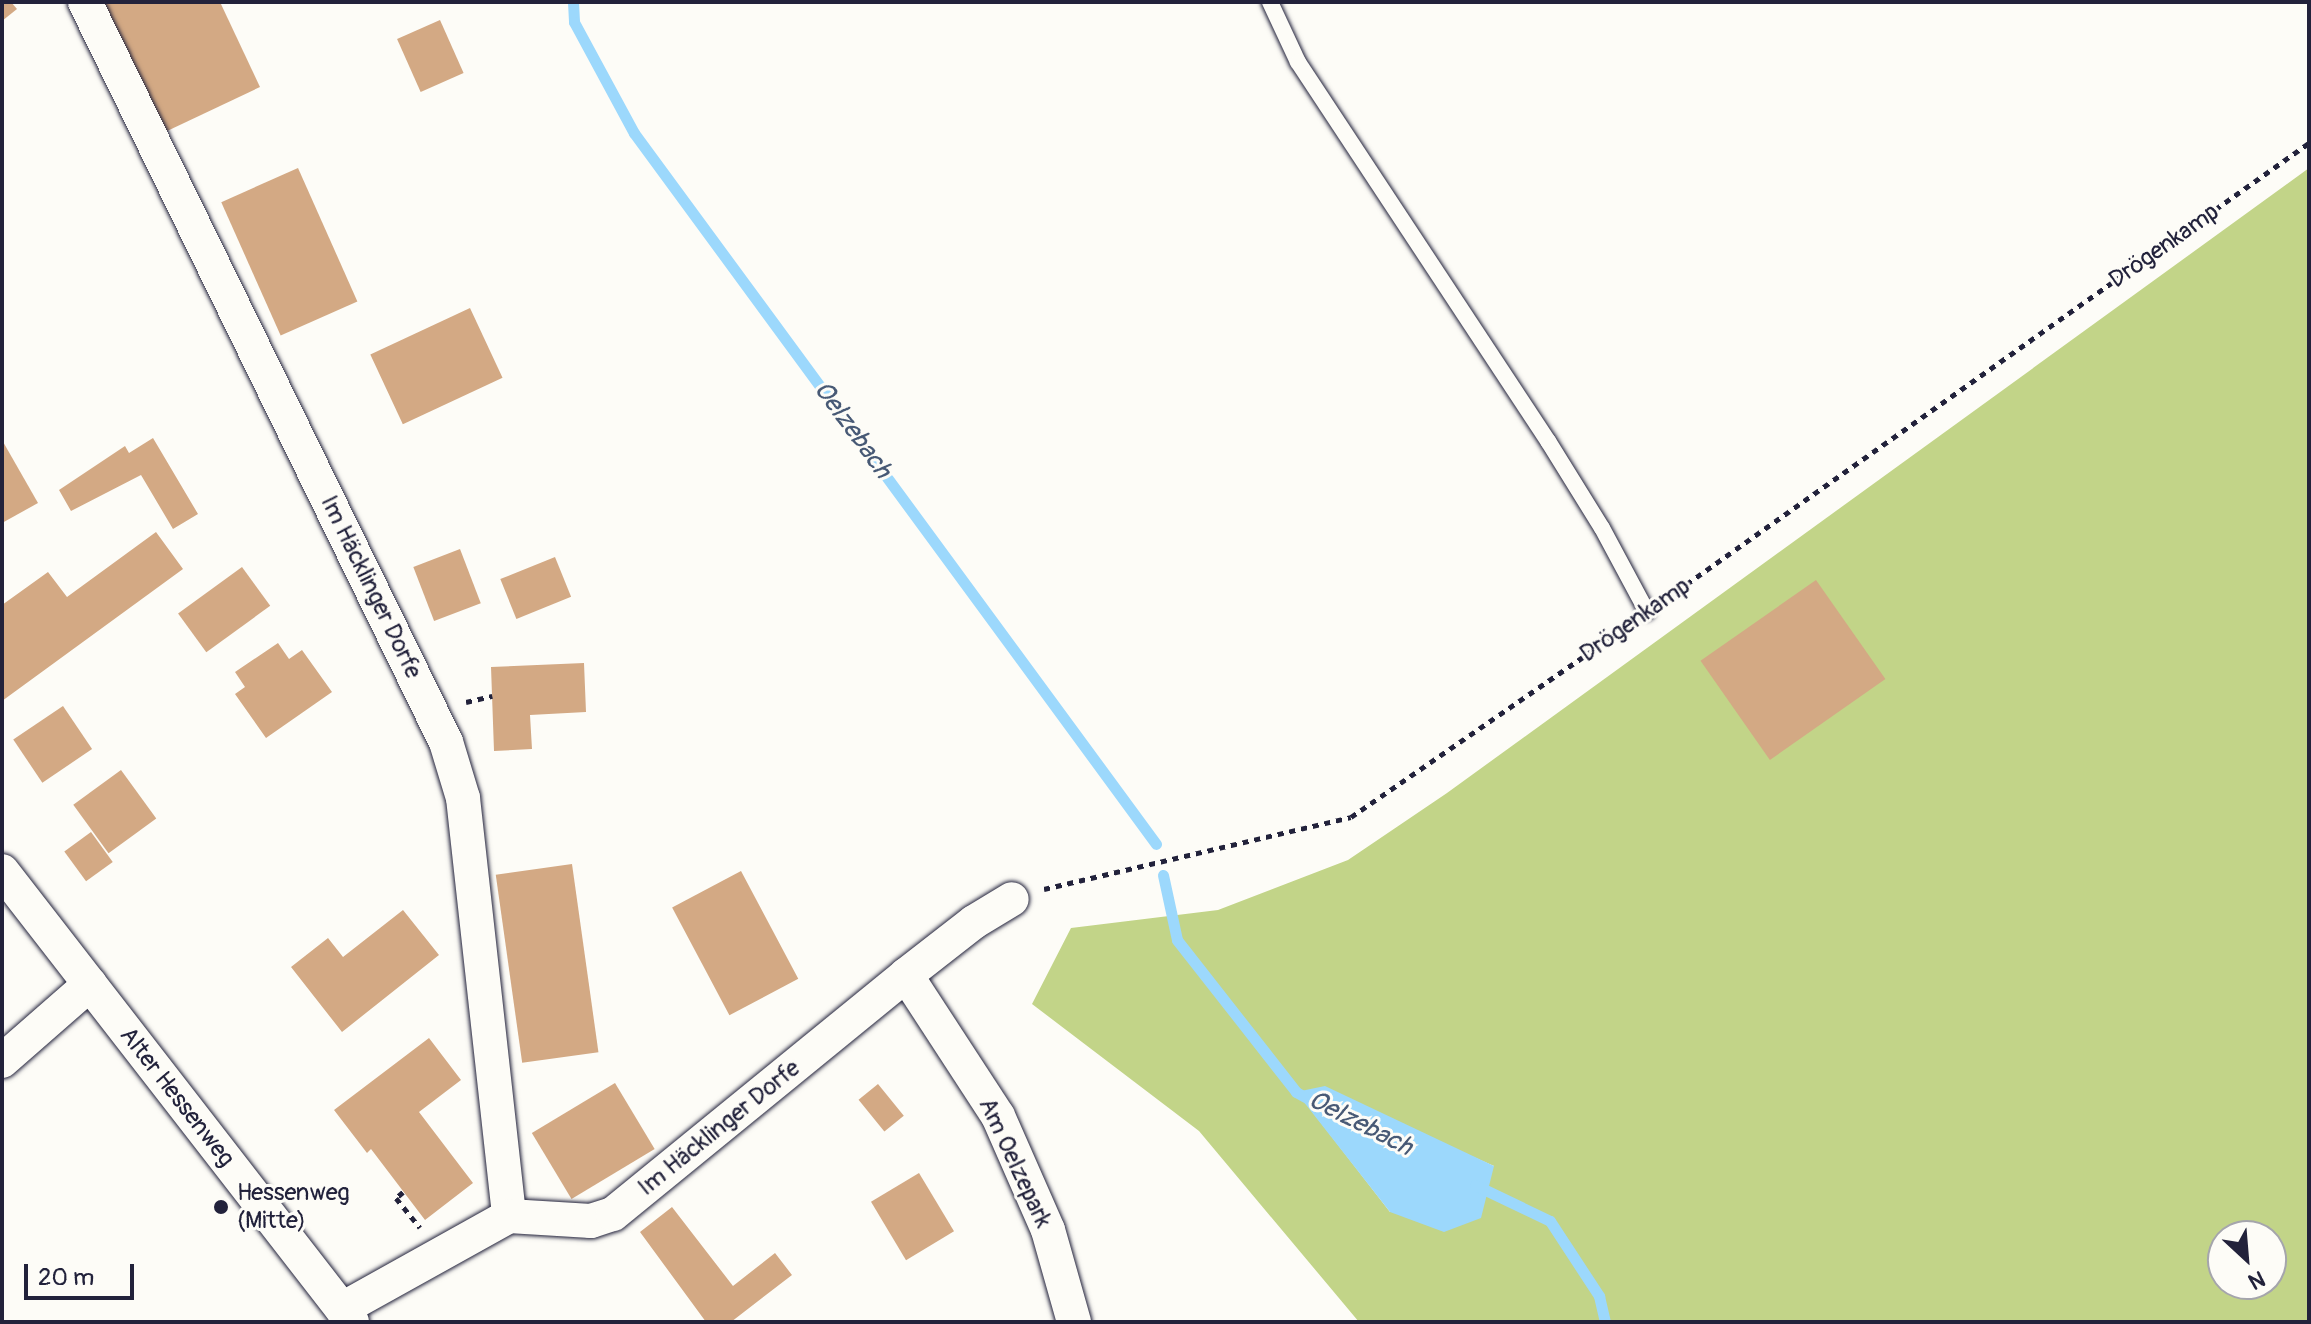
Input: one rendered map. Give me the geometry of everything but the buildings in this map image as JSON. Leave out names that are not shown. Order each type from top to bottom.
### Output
[{"type":"street","name":"Im Häcklinger Dorfe","points":[[85,2],[446,742],[463,798],[509,1216],[591,1221],[613,1214],[906,975]]},
{"type":"street","name":"Alter Hessenweg","points":[[2,871],[347,1316]]},
{"type":"street","points":[[906,975],[974,922],[1012,899]]},
{"type":"street","name":"Am Oelzepark","points":[[906,975],[998,1116],[1048,1230],[1074,1322]]},
{"type":"street","points":[[2,1061],[90,984]]},
{"type":"street","points":[[347,1316],[441,1254],[509,1216]]},
{"type":"lane","points":[[1270,2],[1298,62],[1548,441],[1602,528],[1647,612]]},
{"type":"path","name":"Drögenkamp","points":[[1012,899],[1351,817],[1647,612],[2309,143]]},
{"type":"path","points":[[403,1192],[396,1198],[441,1254]]},
{"type":"green space","points":[[2309,168],[2309,1322],[1359,1322],[1199,1131],[1032,1004],[1071,928],[1218,910],[1348,860],[1447,793]],"holes":[[[1297,1092],[1414,1131],[1494,1166],[1390,1212]]]},
{"type":"water","points":[[1325,1086],[1494,1166],[1481,1218],[1444,1232],[1390,1212],[1296,1092]]},
{"type":"waterway","name":"Oelzebach","points":[[573,2],[574,22],[634,133],[1156,844]]},
{"type":"waterway","name":"Oelzebach","points":[[1163,875],[1177,940],[1296,1092],[1307,1098]]},
{"type":"waterway","name":"Oelzebach","points":[[1475,1185],[1550,1221],[1599,1296],[1605,1322]]},
{"type":"place","name":"Hessenweg (Mitte)","points":[[221,1207]]}]
